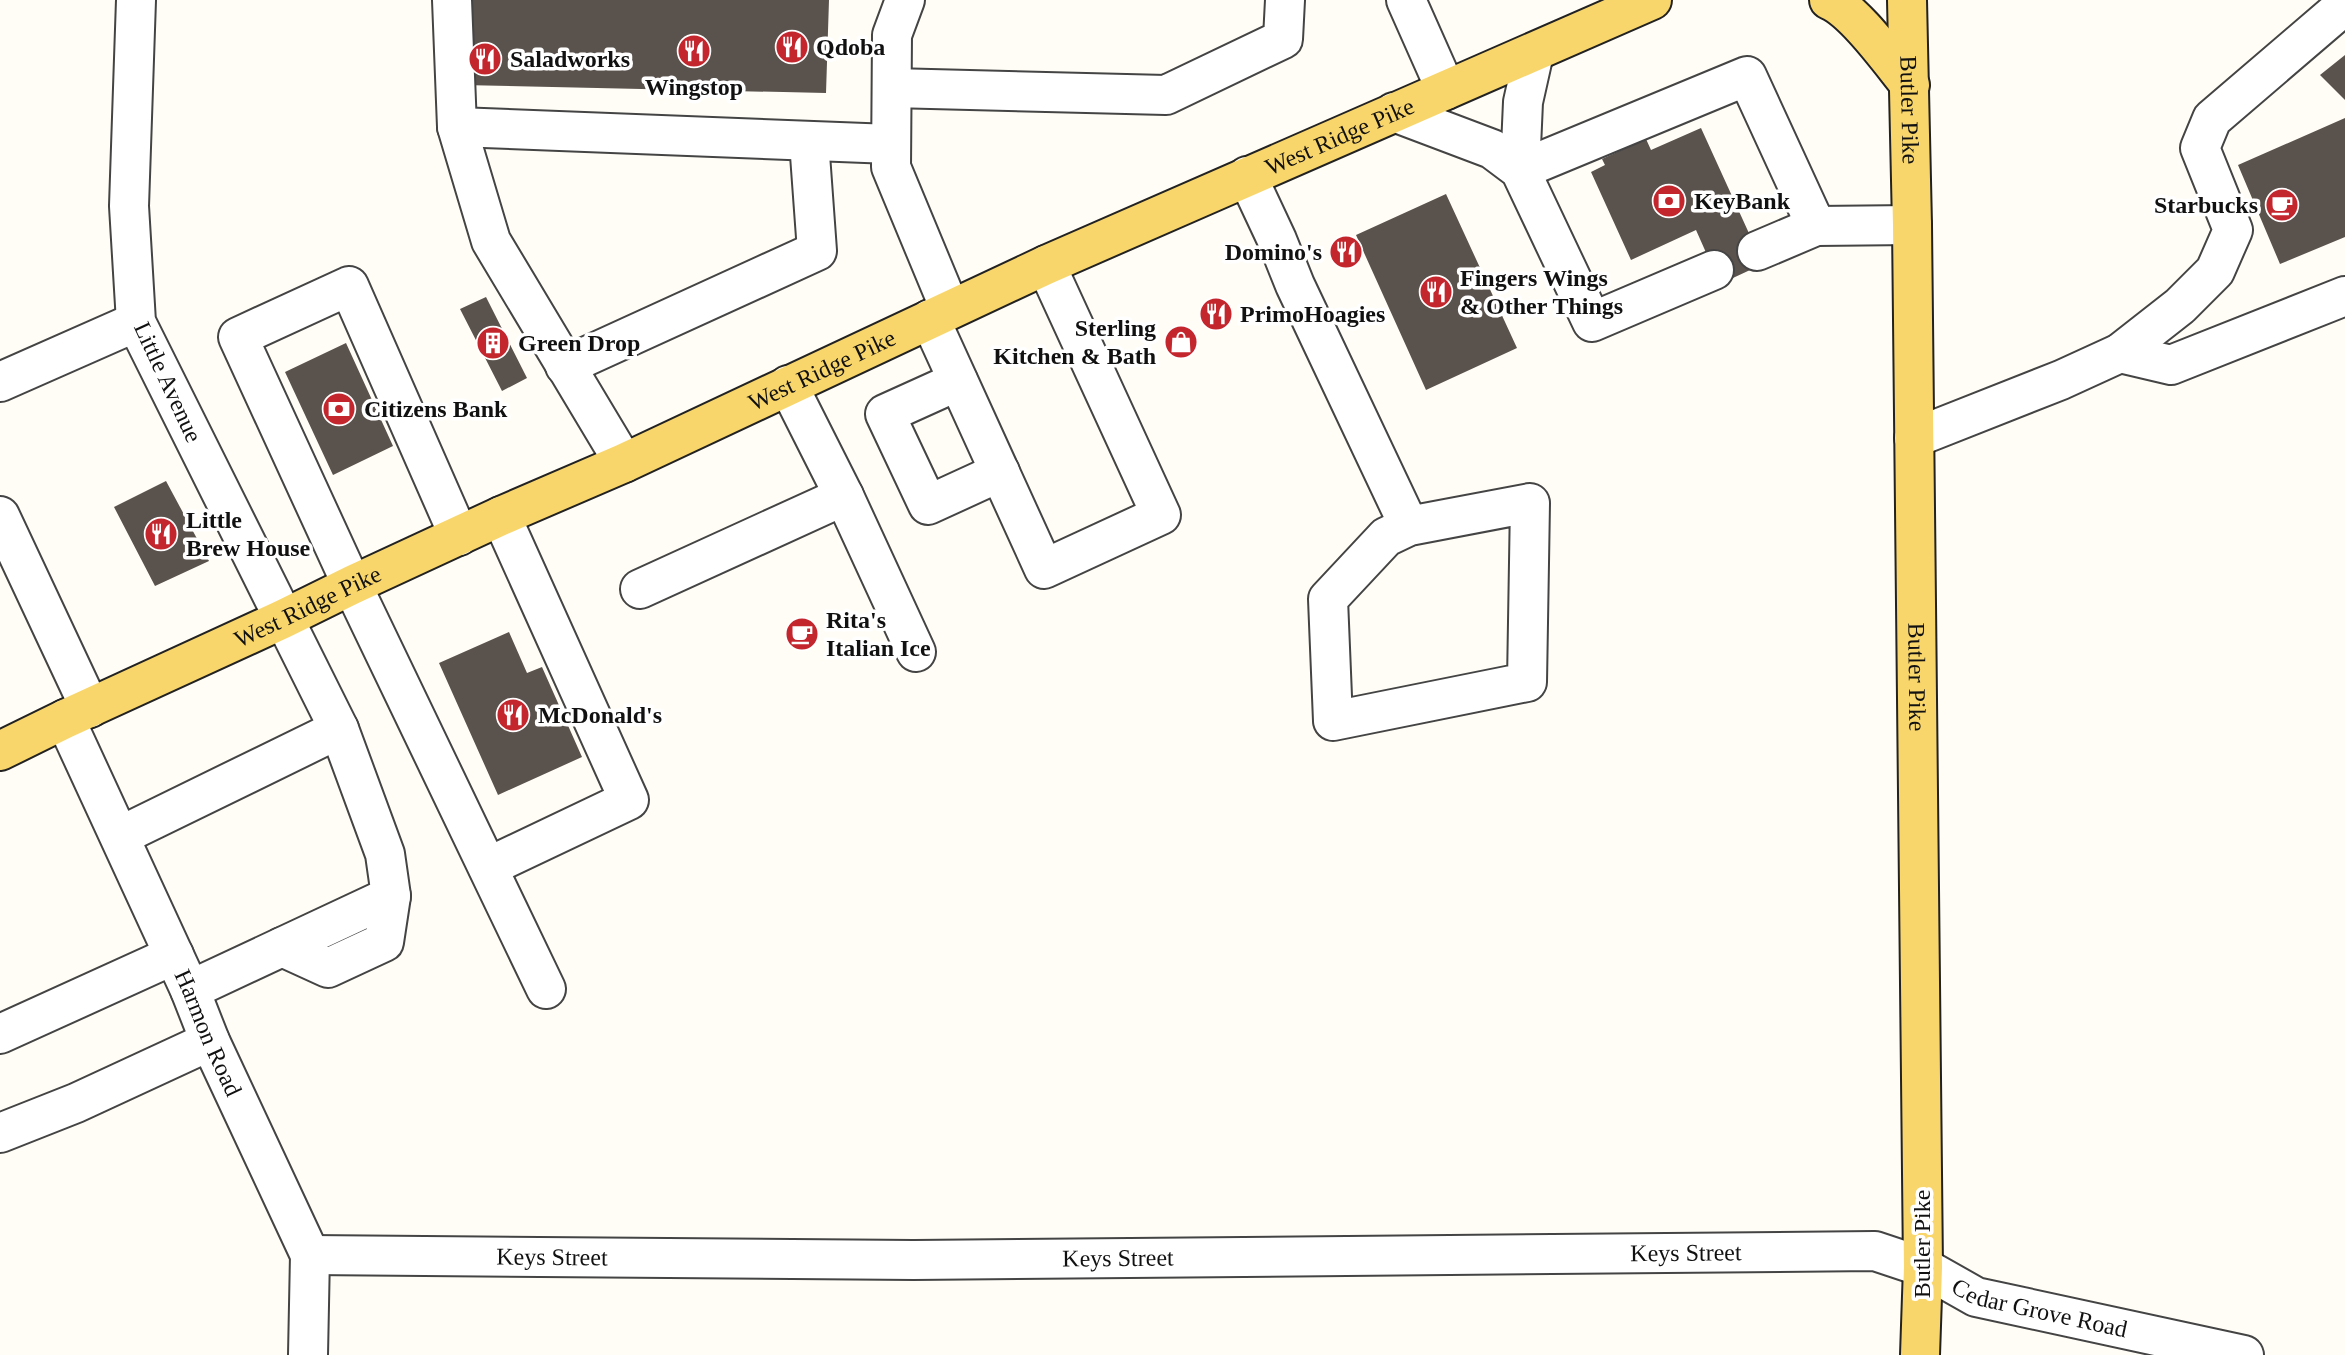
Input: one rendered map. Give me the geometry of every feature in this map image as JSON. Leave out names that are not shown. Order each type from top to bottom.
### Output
[{"type":"main road","name":"West Ridge Pike","points":[[0,751],[77,713],[283,620],[352,585],[624,463],[1046,265],[1652,0]]},
{"type":"main road","points":[[1829,0],[1838,4],[1910,85]]},
{"type":"main road","name":"Butler Pike","points":[[1907,0],[1912,225],[1923,1268],[1920,1355]]},
{"type":"street","name":"Little Avenue","points":[[136,0],[129,206],[136,322],[283,620],[340,729],[386,855],[391,896],[384,942],[328,968],[282,947],[190,990]]},
{"type":"street","points":[[452,0],[457,128],[491,241],[624,463]]},
{"type":"street","points":[[905,0],[892,35],[891,167],[940,314],[958,381],[1044,569],[1161,515],[1046,265]]},
{"type":"street","points":[[892,89],[1166,95],[1283,39],[1285,0]]},
{"type":"street","points":[[1408,1],[1446,90]]},
{"type":"street","points":[[1914,438],[2061,380],[2120,353],[2180,306],[2215,271],[2233,230],[2200,148],[2212,119],[2345,5]]},
{"type":"street","points":[[1520,170],[1523,102],[1534,53]]},
{"type":"street","points":[[1520,170],[1747,76],[1816,226]]},
{"type":"street","points":[[1394,112],[1492,149],[1520,170],[1592,322],[1714,270]]},
{"type":"street","points":[[457,128],[891,144]]},
{"type":"street","points":[[565,366],[817,251],[809,141]]},
{"type":"street","points":[[1247,176],[1409,526]]},
{"type":"street","points":[[1757,251],[1816,226],[1912,225]]},
{"type":"street","points":[[459,536],[349,286],[238,337],[352,585],[546,989]]},
{"type":"street","points":[[2120,353],[2171,365],[2345,296]]},
{"type":"street","points":[[0,383],[136,322]]},
{"type":"street","points":[[958,381],[885,414],[928,505],[1000,472]]},
{"type":"street","points":[[788,385],[844,496],[916,652]]},
{"type":"street","points":[[640,589],[844,496]]},
{"type":"street","points":[[1530,503],[1527,682],[1333,722],[1328,599],[1386,537],[1409,526],[1530,503]]},
{"type":"street","name":"Harmon Road","points":[[0,516],[77,713],[120,836],[190,990],[210,1041],[310,1255],[309,1355]]},
{"type":"street","points":[[488,867],[629,800],[501,516]]},
{"type":"street","points":[[120,836],[340,729]]},
{"type":"street","points":[[0,1034],[174,955]]},
{"type":"street","points":[[0,1133],[76,1103],[210,1041]]},
{"type":"street","name":"Keys Street","points":[[310,1255],[914,1260],[1875,1251],[1923,1268]]},
{"type":"street","name":"Cedar Grove Road","points":[[1923,1268],[1976,1297],[2244,1355]]},
{"type":"building","points":[[465,0],[829,0],[826,93],[462,85]]},
{"type":"building","points":[[2345,55],[2345,100],[2320,75]]},
{"type":"building","points":[[2345,118],[2345,237],[2280,264],[2238,165]]},
{"type":"building","name":"KeyBank","points":[[1701,128],[1763,264],[1720,284],[1696,230],[1631,260],[1591,172],[1605,165],[1602,159],[1646,139],[1651,150]]},
{"type":"building","name":"Fingers Wings & Other Things","points":[[1446,194],[1517,348],[1426,390],[1356,235]]},
{"type":"building","name":"Green Drop","points":[[486,297],[527,378],[502,391],[460,309]]},
{"type":"building","name":"Citizens Bank","points":[[346,343],[393,446],[333,475],[285,372]]},
{"type":"building","name":"Little Brew House","points":[[166,481],[209,561],[155,586],[114,507]]},
{"type":"building","name":"McDonald's","points":[[509,632],[527,673],[542,667],[582,757],[498,795],[439,663]]},
{"type":"place","name":"Qdoba","points":[[792,47]]},
{"type":"place","name":"Wingstop","points":[[694,51]]},
{"type":"place","name":"Saladworks","points":[[485,59]]},
{"type":"place","name":"KeyBank","points":[[1669,201]]},
{"type":"place","name":"Starbucks","points":[[2282,205]]},
{"type":"place","name":"Domino's","points":[[1346,252]]},
{"type":"place","name":"Fingers Wings & Other Things","points":[[1436,292]]},
{"type":"place","name":"PrimoHoagies","points":[[1216,314]]},
{"type":"place","name":"Sterling Kitchen & Bath","points":[[1181,342]]},
{"type":"place","name":"Green Drop","points":[[493,343]]},
{"type":"place","name":"Citizens Bank","points":[[339,409]]},
{"type":"place","name":"Little Brew House","points":[[161,534]]},
{"type":"place","name":"Rita's Italian Ice","points":[[802,634]]},
{"type":"place","name":"McDonald's","points":[[513,715]]}]
